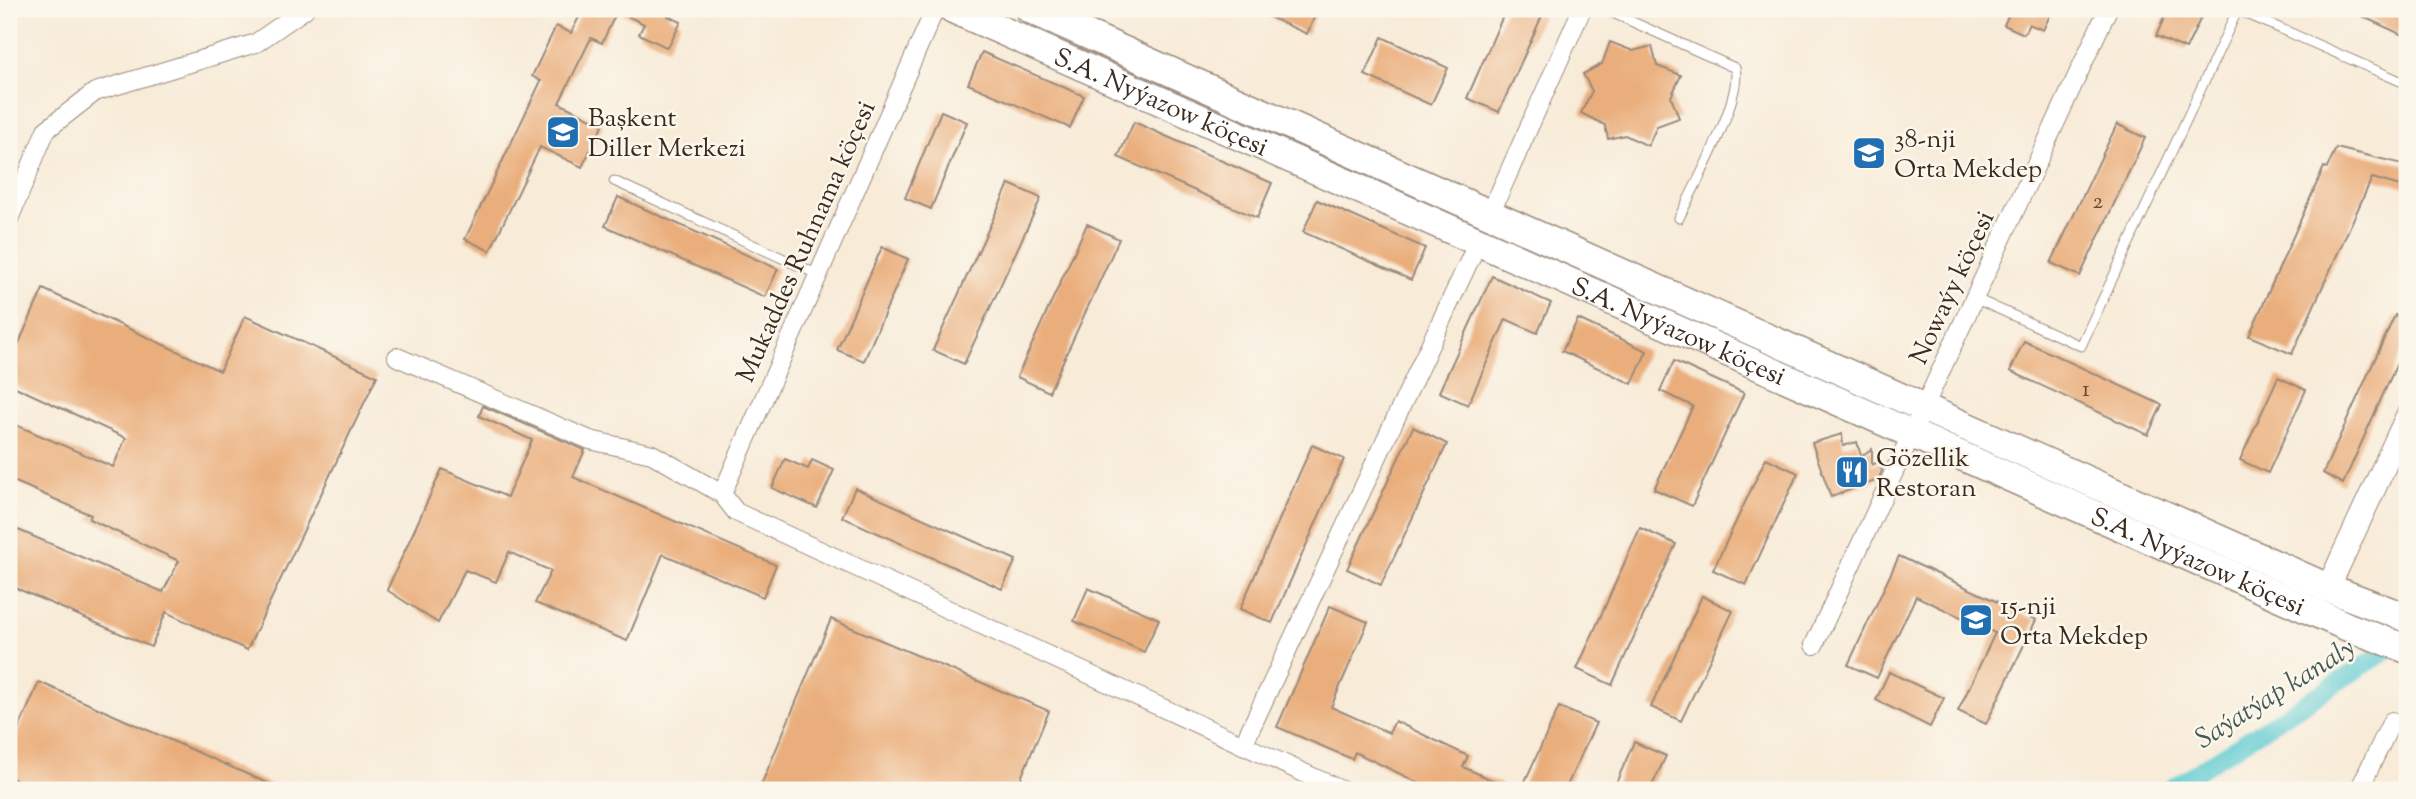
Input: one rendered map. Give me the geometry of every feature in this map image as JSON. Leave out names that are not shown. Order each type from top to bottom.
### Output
[{"type":"main road","name":"S.A. Nyýazow köçesi","points":[[953,9],[1912,434],[2351,613],[2407,649]]},
{"type":"main road","name":"S.A. Nyýazow köçesi","points":[[1030,9],[2328,588],[2351,613],[2407,618]]},
{"type":"street","points":[[9,219],[46,130],[94,92],[256,43],[305,9]]},
{"type":"street","name":"Mukaddes Ruhnama köçesi","points":[[722,494],[935,9]]},
{"type":"street","points":[[1490,214],[1582,9]]},
{"type":"street","name":"Nowaýy köçesi","points":[[1814,645],[2108,9]]},
{"type":"street","points":[[1243,745],[1478,242]]},
{"type":"street","points":[[397,357],[590,440],[652,454],[722,494],[736,512],[1341,790]]},
{"type":"street","points":[[2328,588],[2407,417]]},
{"type":"street","points":[[2359,790],[2392,721],[2407,727]]},
{"type":"lane","points":[[1604,9],[1735,68],[1738,78],[1731,106],[1679,219]]},
{"type":"lane","points":[[1974,298],[2081,346],[2238,9],[2407,84]]},
{"type":"lane","points":[[614,181],[818,275]]},
{"type":"building","points":[[583,9],[671,9],[668,16],[681,22],[668,48],[639,34],[644,24],[617,11],[602,43],[591,38],[559,103],[603,125],[582,167],[540,147],[490,251],[465,239],[541,81],[532,76],[556,26],[571,33]]},
{"type":"building","points":[[1252,9],[1318,9],[1307,34]]},
{"type":"building","points":[[1506,9],[1545,9],[1499,112],[1467,98]]},
{"type":"building","points":[[1997,9],[2053,9],[2043,30],[2029,24],[2024,34],[2004,25],[2009,14]]},
{"type":"building","points":[[2168,9],[2205,9],[2186,49],[2156,36]]},
{"type":"building","points":[[2346,9],[2407,9],[2407,37]]},
{"type":"building","points":[[1382,37],[1448,68],[1431,105],[1365,75]]},
{"type":"building","points":[[1610,42],[1633,51],[1652,46],[1657,66],[1681,75],[1671,97],[1679,118],[1657,126],[1648,146],[1625,135],[1608,139],[1605,125],[1581,113],[1592,91],[1583,74],[1602,64]]},
{"type":"building","points":[[982,52],[1084,96],[1070,128],[968,84]]},
{"type":"building","points":[[941,111],[967,122],[931,209],[905,198]]},
{"type":"building","points":[[1134,122],[1272,183],[1257,218],[1118,157]]},
{"type":"building","points":[[2117,124],[2145,138],[2080,276],[2051,263]]},
{"type":"building","points":[[2336,148],[2407,165],[2407,188],[2372,178],[2292,354],[2249,336],[2324,167],[2327,168]]},
{"type":"building","points":[[1009,184],[1041,198],[964,364],[933,350]]},
{"type":"building","points":[[618,197],[778,269],[765,297],[605,226]]},
{"type":"building","points":[[1317,200],[1425,248],[1411,280],[1303,232]]},
{"type":"building","points":[[1087,224],[1119,239],[1049,392],[1017,377]]},
{"type":"building","points":[[882,247],[908,259],[864,361],[837,350]]},
{"type":"building","points":[[1492,276],[1551,303],[1537,333],[1506,319],[1468,405],[1439,392]]},
{"type":"building","points":[[43,289],[220,371],[245,316],[377,376],[247,650],[166,612],[151,647],[9,585],[9,526],[163,592],[179,561],[89,519],[91,515],[9,479],[9,422],[113,467],[126,438],[9,384],[9,365]]},
{"type":"building","points":[[2395,315],[2407,320],[2407,341],[2343,484],[2323,473]]},
{"type":"building","points":[[1578,319],[1647,351],[1632,384],[1562,351]]},
{"type":"building","points":[[2024,341],[2162,405],[2148,435],[2010,371]]},
{"type":"building","points":[[1674,361],[1744,393],[1692,506],[1654,489],[1693,406],[1660,391]]},
{"type":"building","points":[[2278,377],[2306,390],[2268,473],[2240,460]]},
{"type":"building","points":[[483,406],[585,450],[573,477],[776,565],[763,597],[663,554],[627,641],[535,603],[551,571],[509,552],[496,582],[465,570],[438,623],[387,590],[442,469],[507,497],[532,440],[479,416]]},
{"type":"building","points":[[1413,427],[1447,444],[1381,585],[1347,569]]},
{"type":"building","name":"Gözellik Restoran","points":[[1842,434],[1843,446],[1857,442],[1861,456],[1872,449],[1872,465],[1880,461],[1882,471],[1878,480],[1831,497],[1812,443]]},
{"type":"building","points":[[1312,445],[1344,459],[1272,623],[1240,609]]},
{"type":"building","points":[[1766,458],[1798,473],[1746,585],[1713,570]]},
{"type":"building","points":[[785,459],[808,469],[812,460],[834,470],[817,508],[772,488]]},
{"type":"building","points":[[855,488],[1016,560],[1002,589],[842,517]]},
{"type":"building","points":[[1640,528],[1676,544],[1612,685],[1577,669]]},
{"type":"building","points":[[1899,556],[2036,620],[1986,724],[1958,711],[1995,633],[1916,596],[1877,678],[1848,665]]},
{"type":"building","points":[[1088,588],[1159,619],[1144,652],[1074,621]]},
{"type":"building","points":[[1702,596],[1733,611],[1681,721],[1651,707]]},
{"type":"building","points":[[1330,606],[1368,622],[1331,707],[1389,733],[1395,721],[1468,756],[1463,767],[1514,790],[1433,790],[1355,752],[1352,759],[1277,727]]},
{"type":"building","points":[[831,619],[1049,711],[1016,790],[759,790]]},
{"type":"building","points":[[1889,672],[1944,698],[1930,727],[1876,700]]},
{"type":"building","points":[[39,682],[284,790],[39,790],[9,777],[9,751]]},
{"type":"building","points":[[1559,707],[1596,723],[1565,790],[1521,790]]},
{"type":"building","points":[[1634,742],[1666,756],[1650,790],[1613,790]]},
{"type":"waterway","name":"Saýatýap kanaly","points":[[2168,790],[2401,642]]},
{"type":"place","name":"Başkent Diller Merkezi","points":[[563,132]]},
{"type":"place","name":"38-nji Orta Mekdep","points":[[1869,153]]},
{"type":"place","name":"Gözellik Restoran","points":[[1852,472]]},
{"type":"place","name":"15-nji Orta Mekdep","points":[[1976,620]]}]
